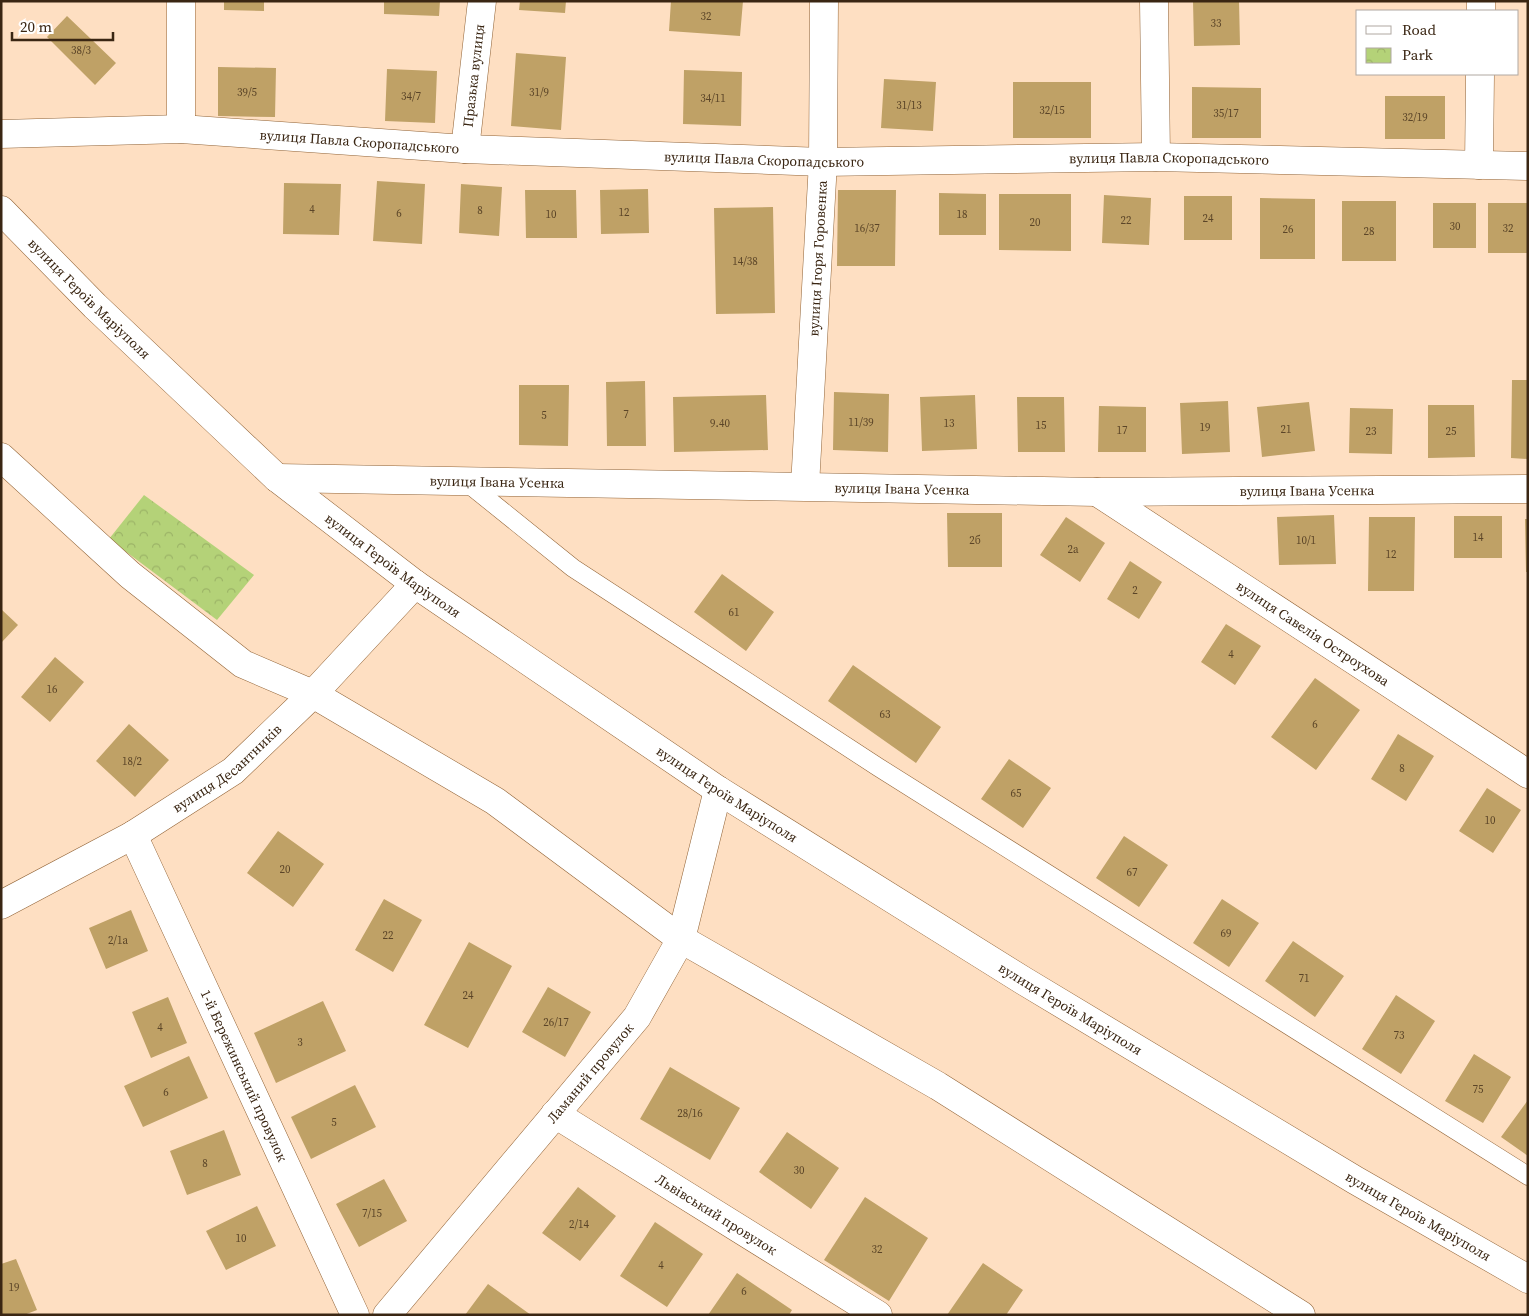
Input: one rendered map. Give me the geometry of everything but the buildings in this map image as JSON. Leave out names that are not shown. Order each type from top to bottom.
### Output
[{"type":"street","points":[[181,1],[182,130]]},
{"type":"street","name":"Празька вулиця","points":[[465,149],[482,1]]},
{"type":"street","name":"вулиця Ігоря Горовенка","points":[[805,486],[823,162],[824,1]]},
{"type":"street","points":[[1154,1],[1156,157]]},
{"type":"street","points":[[1479,165],[1480,75]]},
{"type":"street","name":"вулиця Павла Скоропадського","points":[[1,134],[182,130],[465,149],[823,162],[1156,157],[1528,166]]},
{"type":"street","name":"вулиця Героїв Маріуполя","points":[[1,210],[96,306],[277,478],[415,584],[718,790],[1024,981],[1347,1175],[1528,1279]]},
{"type":"street","points":[[1,457],[130,576],[243,664],[313,694],[495,802],[681,939],[938,1086],[1301,1315]]},
{"type":"street","name":"вулиця Івана Усенка","points":[[277,478],[1097,492],[1528,488]]},
{"type":"street","name":"вулиця Савелія Остроухова","points":[[1097,492],[1528,774]]},
{"type":"street","name":"вулиця Десантників","points":[[1,906],[133,836],[233,771],[313,694],[415,584]]},
{"type":"street","name":"Ламаний провулок","points":[[387,1315],[638,1017],[681,939],[718,790]]},
{"type":"street","name":"1-й Бережинський провулок","points":[[133,836],[355,1315]]},
{"type":"street","name":"Львівський провулок","points":[[555,1114],[878,1315]]},
{"type":"lane","points":[[464,480],[573,568],[878,767],[1528,1176]]},
{"type":"green space","points":[[144,495],[254,575],[217,620],[109,539]]}]
